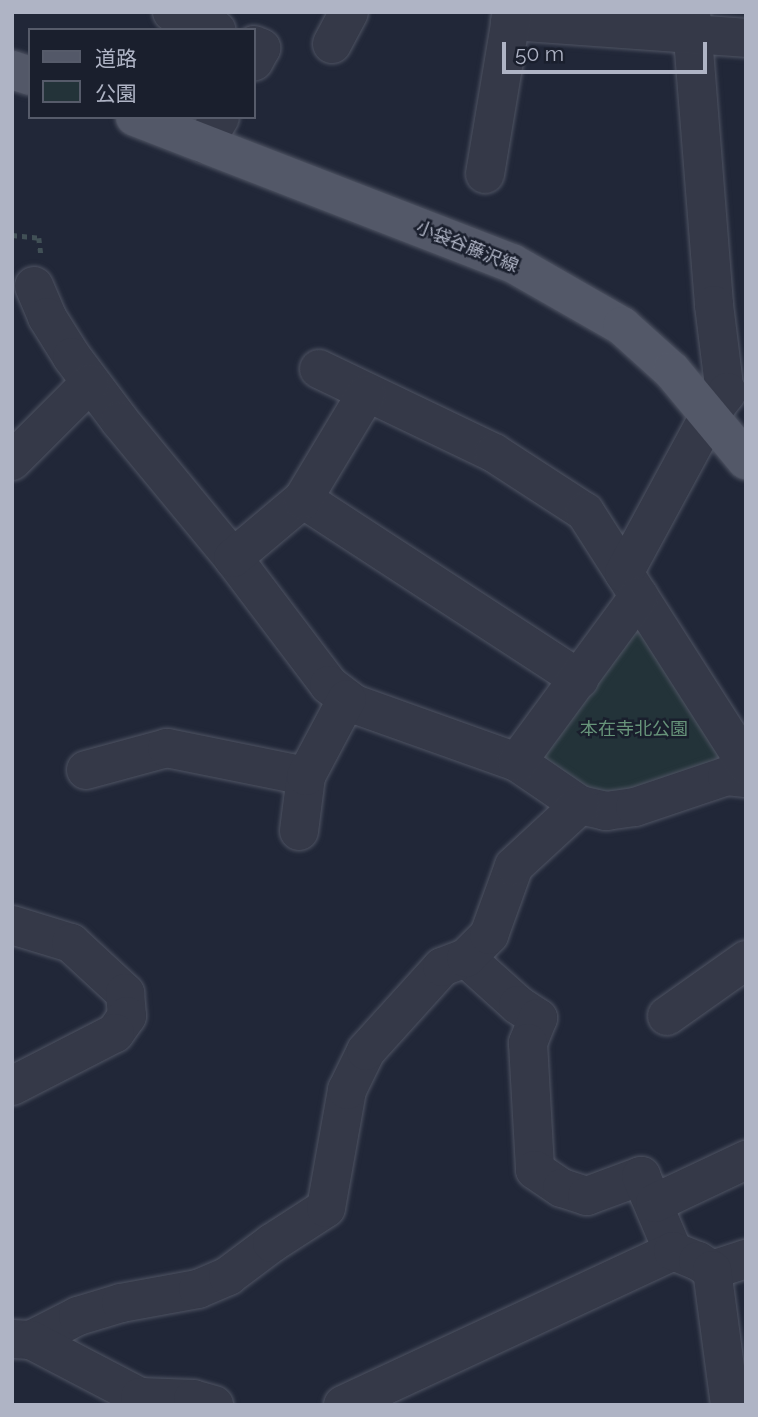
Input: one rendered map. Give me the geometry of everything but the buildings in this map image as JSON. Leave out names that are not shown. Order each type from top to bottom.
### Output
[{"type":"main road","name":"小袋谷藤沢線","points":[[146,119],[212,131],[512,263],[622,326],[672,370],[727,395],[746,460]]},
{"type":"street","points":[[172,12],[211,28]]},
{"type":"street","points":[[485,174],[511,17],[691,23],[746,38]]},
{"type":"street","points":[[517,762],[579,679],[632,584],[727,395],[713,304],[691,23]]},
{"type":"street","points":[[34,286],[47,317],[90,383],[233,558],[329,685],[347,699],[517,762],[580,805],[606,811],[635,807],[727,776],[746,778]]},
{"type":"street","points":[[319,369],[366,394],[494,453],[585,512],[746,764]]},
{"type":"street","points":[[12,461],[90,383]]},
{"type":"street","points":[[233,558],[303,499],[366,394]]},
{"type":"street","points":[[303,499],[579,679]]},
{"type":"street","points":[[299,831],[306,776],[347,699]]},
{"type":"street","points":[[86,770],[167,748],[306,776]]},
{"type":"street","points":[[22,1340],[78,1316],[121,1303],[198,1289],[228,1276],[272,1242],[326,1208],[347,1090],[366,1051],[442,967],[466,958],[489,935],[514,866],[580,805]]},
{"type":"street","points":[[12,925],[71,943],[125,993],[127,1016],[114,1032],[12,1086]]},
{"type":"street","points":[[466,958],[518,1005],[538,1018],[528,1043],[535,1170],[562,1188],[587,1196],[641,1176],[655,1203],[673,1251]]},
{"type":"street","points":[[667,1016],[746,960]]},
{"type":"street","points":[[655,1203],[746,1160]]},
{"type":"street","points":[[343,1405],[673,1251],[698,1261],[729,1265],[730,1405]]},
{"type":"street","points":[[22,1340],[140,1397],[193,1399],[214,1405]]},
{"type":"path","points":[[12,235],[39,237]]},
{"type":"green space","name":"本在寺北公園","points":[[641,627],[734,772],[601,796],[535,755]]}]
